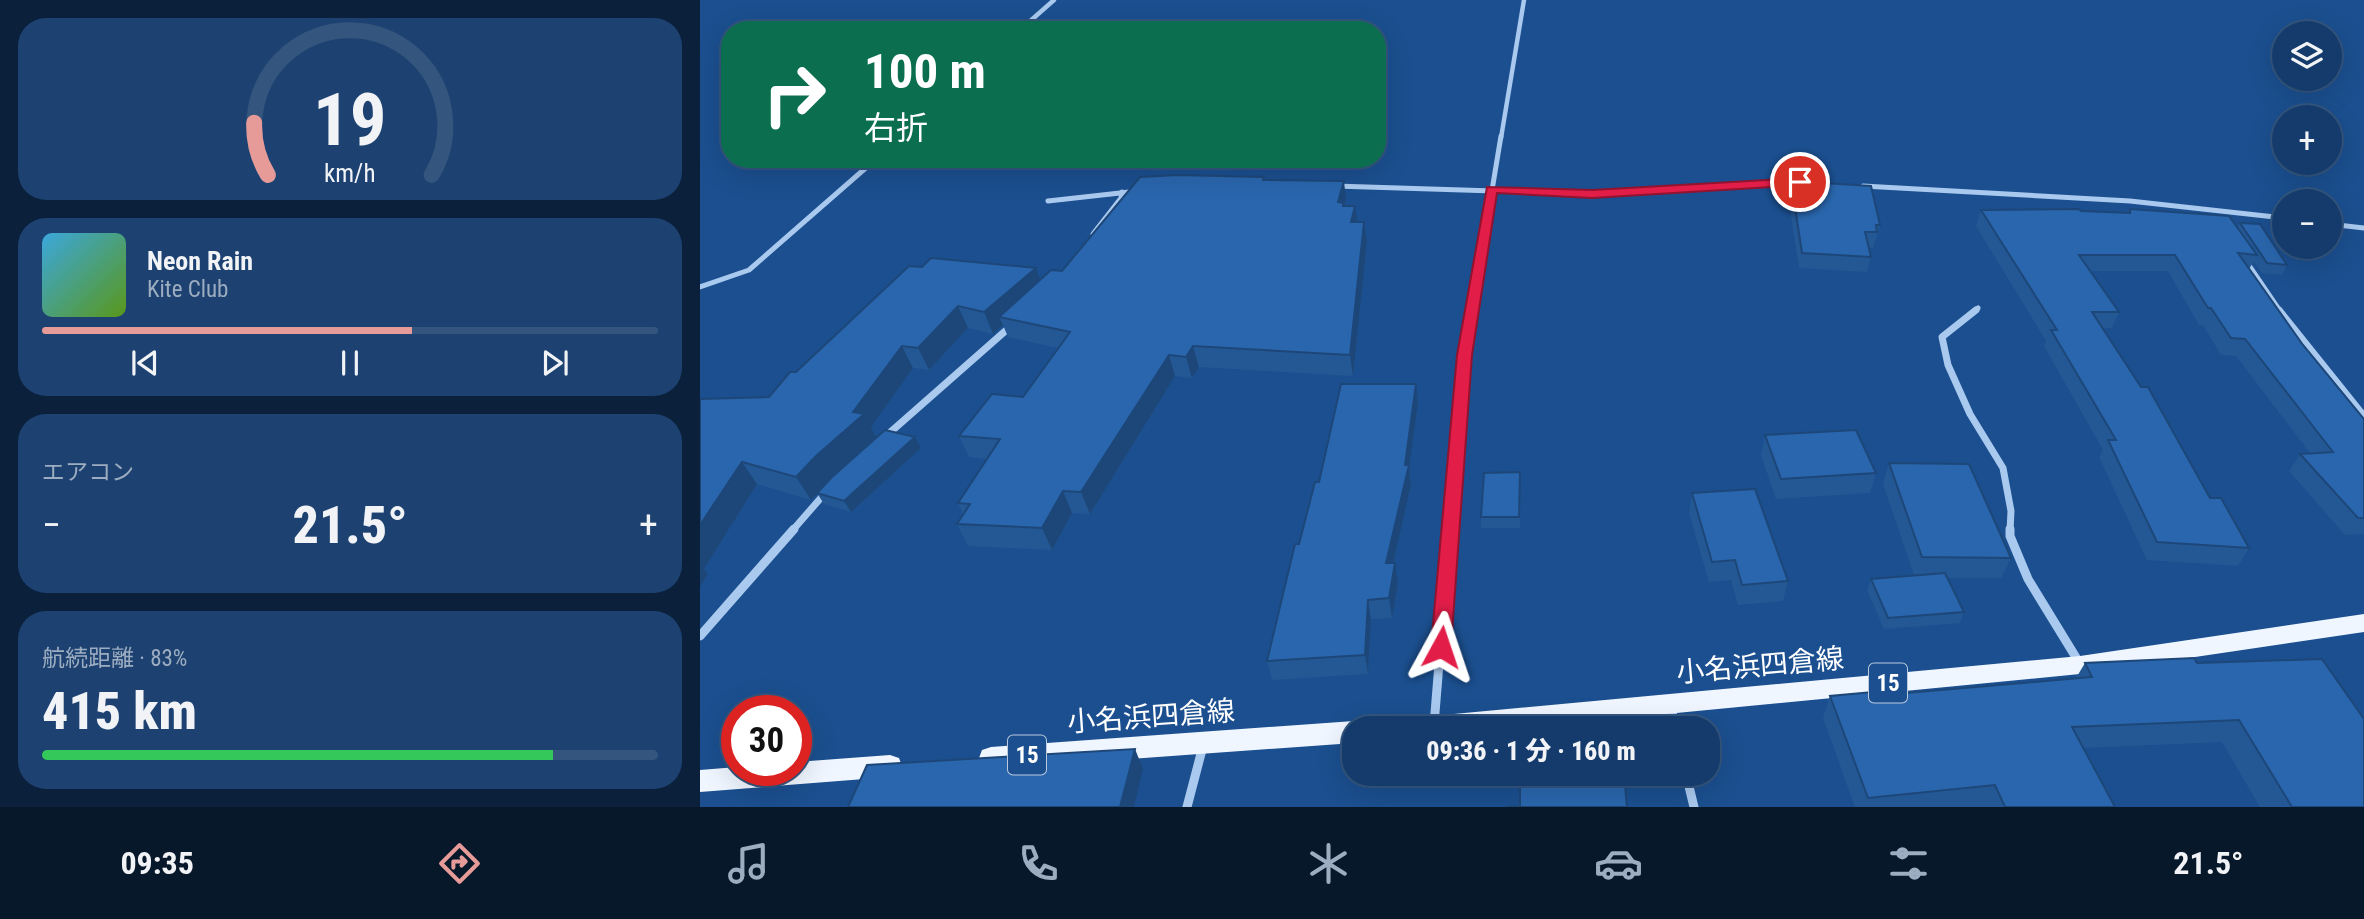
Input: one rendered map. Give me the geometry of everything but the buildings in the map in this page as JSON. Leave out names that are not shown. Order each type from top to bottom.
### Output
[{"type":"main road","name":"小名浜四倉線","points":[[1541,716],[2080,665],[2364,622]]},
{"type":"main road","name":"小名浜四倉線","points":[[972,760],[1342,733]]},
{"type":"main road","points":[[700,781],[918,764]]},
{"type":"street","points":[[1030,21],[1054,0]]},
{"type":"street","points":[[1435,716],[1465,355],[1524,0]]},
{"type":"street","points":[[700,287],[748,270],[866,168]]},
{"type":"street","points":[[1328,186],[1592,194],[1814,183]]},
{"type":"street","points":[[1855,185],[2130,201],[2272,218]]},
{"type":"street","points":[[1048,201],[1146,190]]},
{"type":"street","points":[[1087,242],[1121,198],[1122,192]]},
{"type":"street","points":[[2213,211],[2220,221]]},
{"type":"street","points":[[2342,225],[2364,228]]},
{"type":"street","points":[[2241,253],[2291,327],[2364,416]]},
{"type":"street","points":[[1978,308],[1942,337],[1948,365],[1970,414],[2003,468],[2011,511],[2010,537],[2028,579],[2080,665]]},
{"type":"street","points":[[884,438],[1014,322]]},
{"type":"street","points":[[700,636],[834,483]]},
{"type":"street","points":[[1670,704],[1673,716]]},
{"type":"street","points":[[1187,807],[1204,741]]},
{"type":"street","points":[[1689,786],[1694,807]]},
{"type":"route","points":[[1441,647],[1465,355],[1492,190],[1592,194],[1800,182]]}]
